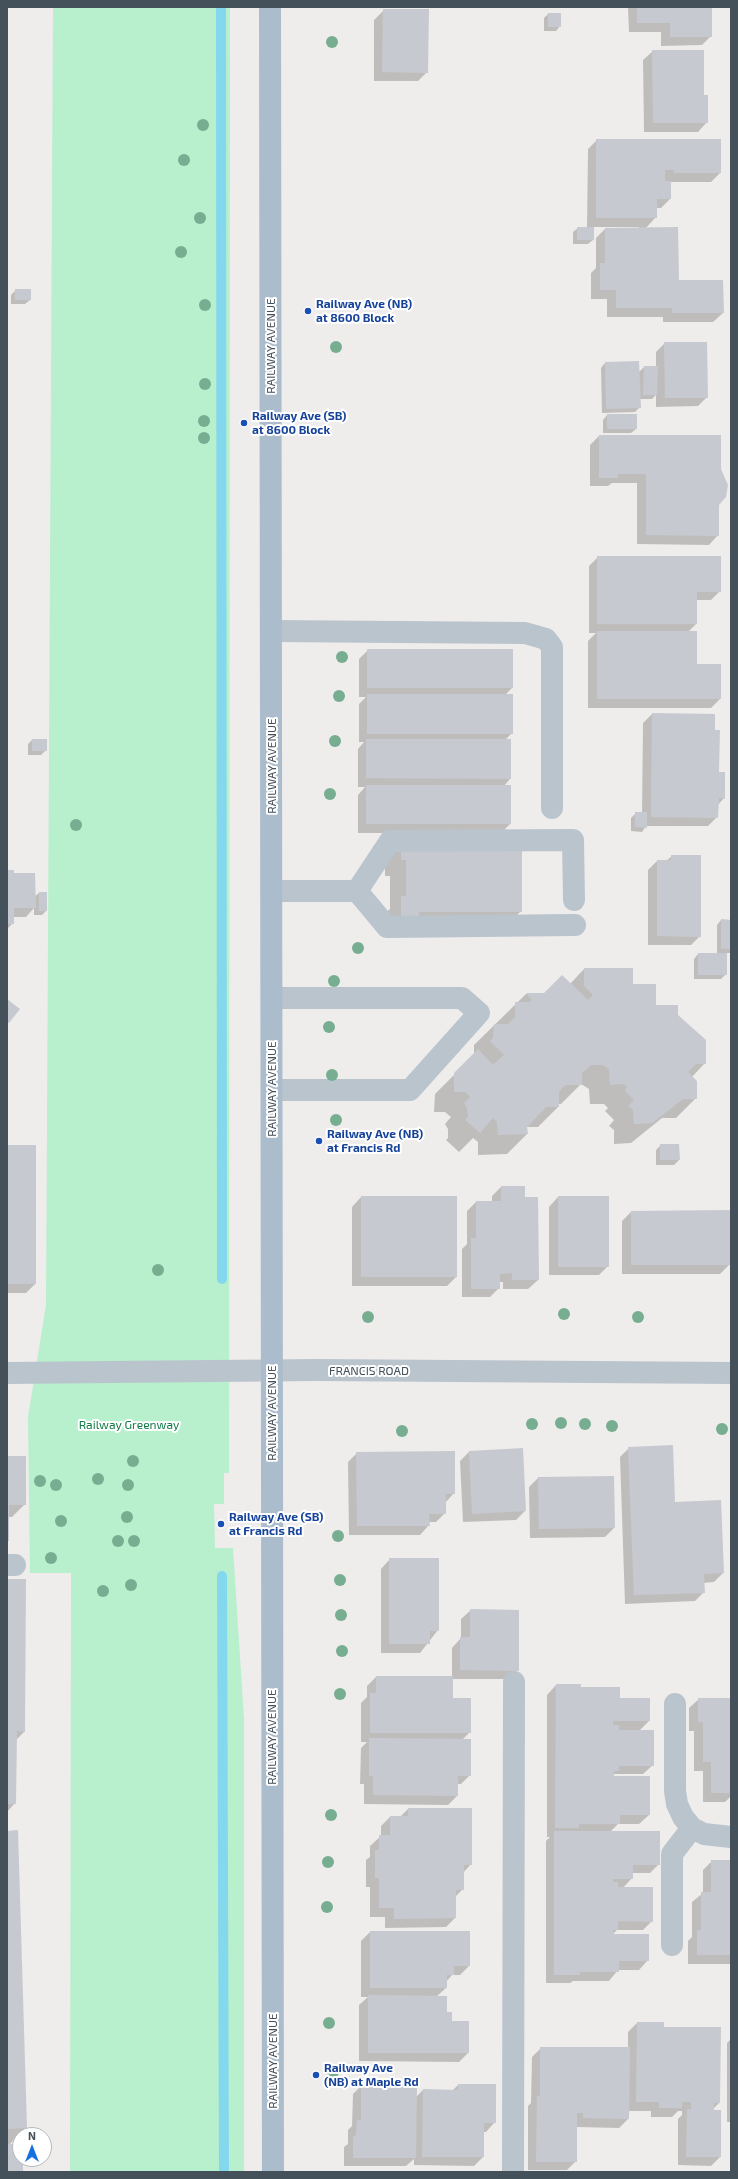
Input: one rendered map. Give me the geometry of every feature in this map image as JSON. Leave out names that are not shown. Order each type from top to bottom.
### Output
[{"type":"main road","name":"RAILWAY AVENUE","points":[[270,7],[273,2172]]},
{"type":"street","points":[[271,631],[525,632],[546,639],[552,647],[552,808]]},
{"type":"street","points":[[357,891],[390,841],[574,840],[574,900]]},
{"type":"street","points":[[272,891],[357,891]]},
{"type":"street","points":[[357,891],[387,927],[575,926]]},
{"type":"street","points":[[272,998],[462,998],[479,1013],[410,1090],[272,1090]]},
{"type":"street","name":"FRANCIS ROAD","points":[[7,1373],[272,1371],[731,1373]]},
{"type":"street","points":[[513,2172],[514,1682]]},
{"type":"street","points":[[675,1704],[675,1791],[677,1804],[683,1817],[692,1828],[704,1834],[731,1836]]},
{"type":"street","points":[[672,1945],[672,1854],[692,1828]]},
{"type":"green space","name":"Railway Greenway","points":[[53,7],[230,7],[229,1473],[224,1473],[224,1504],[214,1504],[215,1548],[233,1548],[244,1719],[244,2172],[70,2172],[71,1573],[30,1573],[28,1417],[46,1305]]},
{"type":"building","points":[[637,7],[712,7],[712,37],[670,37],[670,23],[637,23]]},
{"type":"building","points":[[383,9],[429,9],[428,73],[382,72]]},
{"type":"building","points":[[548,13],[561,13],[561,27],[548,27]]},
{"type":"building","points":[[652,50],[704,50],[704,95],[708,95],[708,123],[653,123]]},
{"type":"building","points":[[596,139],[721,139],[721,173],[674,173],[674,170],[665,170],[665,181],[671,181],[671,199],[657,199],[657,218],[596,218]]},
{"type":"building","points":[[577,227],[594,227],[594,240],[577,240]]},
{"type":"building","points":[[678,227],[679,280],[723,280],[724,313],[672,313],[672,308],[616,308],[616,290],[600,290],[600,263],[605,263],[605,228]]},
{"type":"building","points":[[15,289],[31,289],[31,300],[15,300]]},
{"type":"building","points":[[664,342],[707,342],[708,398],[665,398]]},
{"type":"building","points":[[639,361],[641,408],[606,409],[605,362]]},
{"type":"building","points":[[644,366],[658,366],[657,395],[643,395]]},
{"type":"building","points":[[607,414],[637,414],[637,429],[607,429]]},
{"type":"building","points":[[599,435],[721,435],[721,469],[728,485],[726,497],[719,505],[719,536],[646,535],[646,474],[618,474],[618,478],[599,478]]},
{"type":"building","points":[[597,556],[721,556],[721,592],[697,592],[697,624],[597,624]]},
{"type":"building","points":[[597,631],[697,631],[697,664],[721,664],[721,699],[597,699]]},
{"type":"building","points":[[367,649],[513,649],[513,688],[367,688]]},
{"type":"building","points":[[367,694],[513,694],[513,734],[367,734]]},
{"type":"building","points":[[652,713],[715,714],[715,730],[720,730],[719,772],[725,772],[725,799],[719,798],[718,818],[651,817]]},
{"type":"building","points":[[32,739],[47,739],[47,751],[32,751]]},
{"type":"building","points":[[366,739],[511,739],[511,779],[366,778]]},
{"type":"building","points":[[366,785],[511,785],[511,824],[366,824]]},
{"type":"building","points":[[635,812],[647,812],[647,828],[635,827]]},
{"type":"building","points":[[401,844],[522,847],[522,912],[419,912],[419,916],[401,916],[401,896],[406,896],[406,860],[401,860]]},
{"type":"building","points":[[671,855],[701,855],[701,937],[657,936],[657,860],[671,860]]},
{"type":"building","points":[[7,870],[14,870],[14,873],[35,873],[36,908],[14,908],[14,924],[7,924]]},
{"type":"building","points":[[39,892],[47,892],[47,911],[39,911]]},
{"type":"building","points":[[721,919],[731,920],[731,949],[721,949]]},
{"type":"building","points":[[698,953],[727,953],[727,975],[698,975]]},
{"type":"building","points":[[584,968],[633,968],[633,984],[656,984],[656,1005],[678,1005],[678,1015],[706,1040],[706,1064],[696,1064],[688,1072],[697,1081],[697,1099],[683,1099],[652,1123],[634,1124],[633,1110],[628,1106],[634,1100],[625,1091],[627,1087],[624,1084],[610,1085],[609,1069],[603,1065],[591,1065],[582,1073],[582,1085],[565,1085],[559,1092],[559,1107],[546,1107],[527,1127],[528,1134],[498,1135],[497,1122],[493,1118],[480,1133],[465,1120],[468,1117],[467,1108],[464,1103],[470,1097],[465,1092],[454,1092],[454,1073],[478,1049],[493,1065],[504,1055],[490,1041],[493,1038],[494,1024],[508,1024],[515,1017],[515,1002],[529,1002],[532,1000],[526,993],[544,993],[562,975],[588,1000],[593,995],[584,986]]},
{"type":"building","points":[[7,999],[20,1009],[9,1023],[7,1022]]},
{"type":"building","points":[[660,1144],[679,1144],[680,1160],[660,1160]]},
{"type":"building","points":[[7,1145],[36,1145],[36,1284],[7,1284]]},
{"type":"building","points":[[501,1186],[525,1186],[525,1197],[538,1197],[539,1280],[512,1280],[512,1273],[500,1274],[500,1289],[471,1289],[471,1238],[476,1238],[476,1201],[501,1201]]},
{"type":"building","points":[[361,1196],[457,1196],[457,1277],[361,1277]]},
{"type":"building","points":[[558,1196],[609,1196],[609,1267],[558,1267]]},
{"type":"building","points":[[730,1210],[730,1265],[631,1265],[631,1211]]},
{"type":"building","points":[[673,1445],[675,1502],[721,1500],[724,1573],[704,1574],[705,1593],[634,1595],[628,1447]]},
{"type":"building","points":[[523,1448],[526,1511],[472,1514],[469,1451]]},
{"type":"building","points":[[455,1451],[455,1494],[446,1494],[446,1514],[429,1514],[430,1526],[357,1526],[356,1452]]},
{"type":"building","points":[[7,1456],[26,1456],[26,1505],[9,1505],[9,1541],[7,1541]]},
{"type":"building","points":[[614,1476],[615,1528],[539,1529],[538,1477]]},
{"type":"building","points":[[389,1558],[439,1558],[439,1631],[430,1631],[430,1644],[389,1644]]},
{"type":"building","points":[[7,1579],[26,1579],[25,1732],[17,1731],[16,1804],[7,1804]]},
{"type":"building","points":[[470,1609],[519,1610],[519,1671],[460,1670],[460,1637],[470,1637]]},
{"type":"building","points":[[376,1676],[453,1676],[453,1698],[471,1698],[471,1733],[370,1733],[370,1693],[376,1693]]},
{"type":"building","points":[[556,1684],[581,1684],[581,1687],[620,1687],[620,1698],[650,1698],[650,1721],[613,1721],[613,1725],[619,1725],[619,1730],[654,1730],[654,1766],[619,1766],[619,1771],[614,1771],[614,1776],[650,1776],[650,1815],[620,1815],[620,1824],[579,1824],[579,1828],[555,1828]]},
{"type":"building","points":[[698,1698],[731,1698],[731,1793],[711,1793],[711,1762],[703,1762],[703,1722],[698,1722]]},
{"type":"building","points":[[369,1738],[471,1739],[471,1776],[458,1776],[458,1796],[373,1795],[373,1776],[369,1776]]},
{"type":"building","points":[[408,1808],[472,1808],[472,1865],[464,1865],[464,1890],[456,1890],[456,1918],[394,1919],[394,1908],[379,1908],[379,1878],[375,1878],[375,1850],[379,1850],[379,1835],[390,1835],[390,1816],[408,1816]]},
{"type":"building","points":[[18,1830],[27,2127],[12,2127],[12,2129],[7,2129],[7,1831]]},
{"type":"building","points":[[554,1831],[660,1831],[660,1865],[633,1865],[633,1879],[613,1879],[613,1882],[618,1882],[618,1887],[653,1887],[653,1922],[618,1921],[618,1930],[613,1930],[613,1934],[649,1934],[649,1961],[619,1961],[619,1972],[580,1972],[580,1975],[554,1975]]},
{"type":"building","points":[[711,1860],[731,1860],[731,1955],[697,1955],[697,1930],[701,1930],[701,1892],[711,1892]]},
{"type":"building","points":[[370,1931],[470,1931],[470,1966],[454,1966],[454,1975],[447,1975],[447,1988],[370,1988]]},
{"type":"building","points":[[368,1995],[447,1996],[447,2012],[452,2012],[452,2021],[469,2021],[469,2053],[368,2053]]},
{"type":"building","points":[[637,2022],[664,2022],[664,2027],[721,2027],[720,2103],[714,2103],[714,2110],[721,2110],[721,2157],[686,2157],[687,2109],[691,2109],[691,2102],[682,2102],[682,2108],[659,2108],[659,2102],[636,2102]]},
{"type":"building","points":[[540,2047],[630,2047],[629,2119],[583,2118],[583,2113],[577,2113],[577,2162],[536,2162],[537,2096],[540,2096]]},
{"type":"building","points":[[361,2084],[417,2085],[416,2158],[353,2158],[353,2137],[356,2135],[357,2120],[361,2120]]},
{"type":"building","points":[[458,2084],[496,2084],[496,2123],[484,2123],[484,2157],[422,2157],[423,2089],[458,2090]]},
{"type":"building","points":[[7,2144],[12,2144],[12,2167],[23,2167],[23,2172],[7,2172]]},
{"type":"waterway","points":[[221,7],[222,1279]]},
{"type":"waterway","points":[[222,1576],[224,2172]]},
{"type":"place","name":"Railway Ave (NB) at 8600 Block","points":[[308,311]]},
{"type":"place","name":"Railway Ave (SB) at 8600 Block","points":[[244,423]]},
{"type":"place","name":"Railway Ave (NB) at Francis Rd","points":[[319,1141]]},
{"type":"place","name":"Railway Ave (SB) at Francis Rd","points":[[221,1524]]},
{"type":"place","name":"Railway Ave (NB) at Maple Rd","points":[[316,2075]]}]
